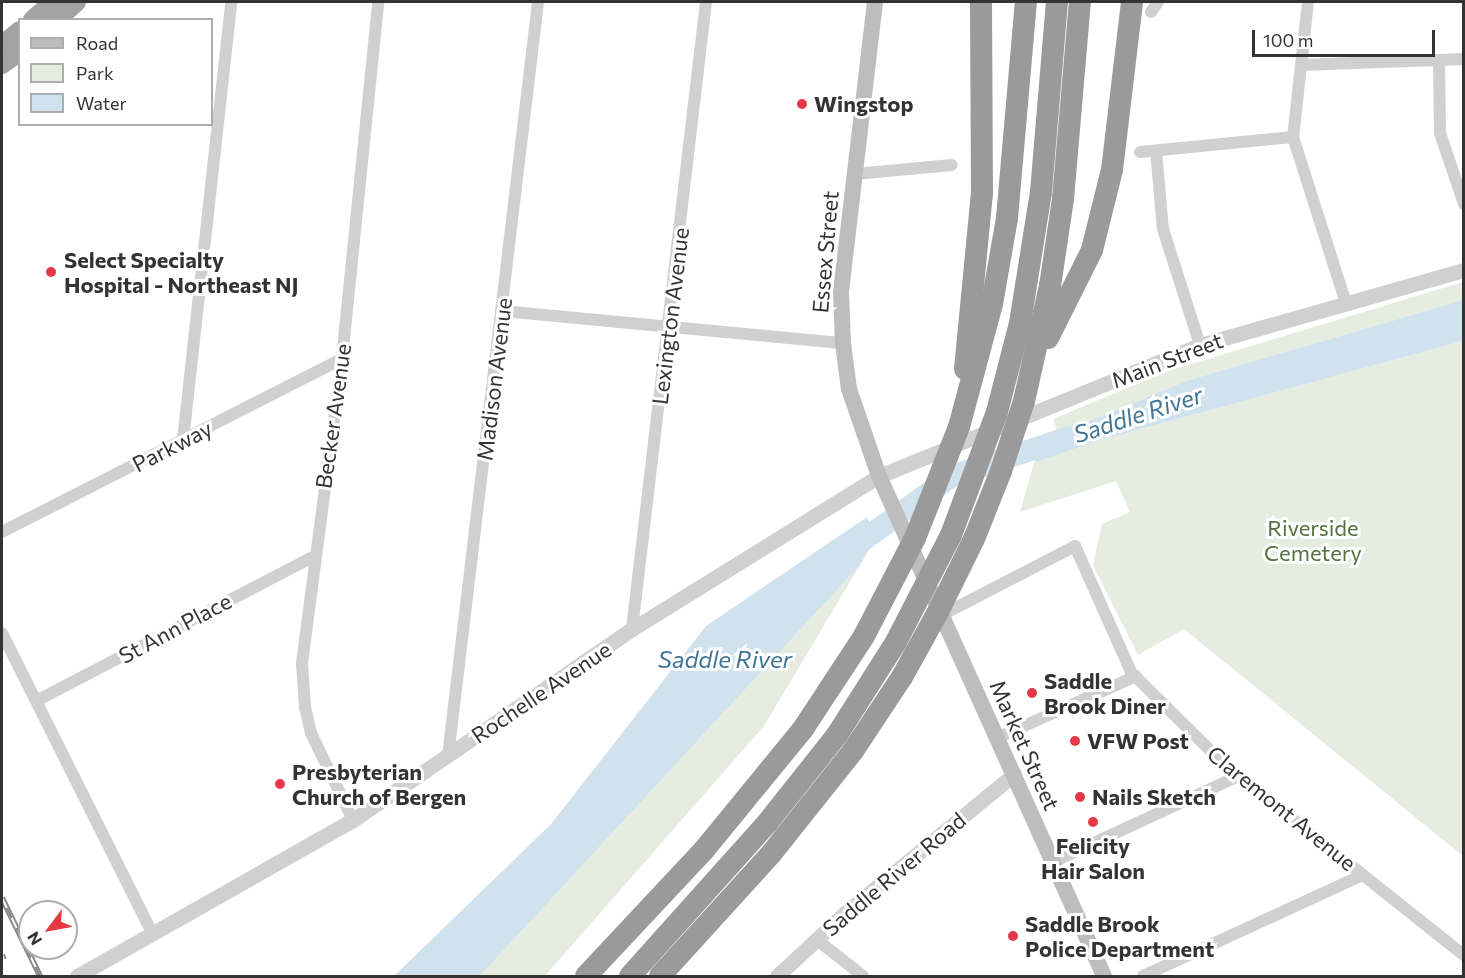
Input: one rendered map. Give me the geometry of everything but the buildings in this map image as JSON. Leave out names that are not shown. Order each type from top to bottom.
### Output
[{"type":"highway","points":[[35,18],[54,2]]},
{"type":"highway","points":[[58,18],[76,2]]},
{"type":"highway","points":[[959,427],[982,194],[981,2]]},
{"type":"highway","points":[[586,976],[704,850],[769,773],[841,674],[893,584],[935,492],[959,427],[981,351],[998,276],[1011,176],[1026,2]]},
{"type":"highway","points":[[630,976],[797,788],[862,698],[909,619],[951,535],[997,412],[1020,323],[1036,236],[1057,2]]},
{"type":"highway","points":[[660,976],[771,854],[827,786],[871,726],[920,645],[974,539],[1001,471],[1024,401],[1058,243],[1080,2]]},
{"type":"highway","points":[[1031,374],[1092,250],[1112,170],[1119,126],[1147,5]]},
{"type":"highway","points":[[2,46],[18,33]]},
{"type":"highway","points":[[2,64],[18,52]]},
{"type":"main road","name":"Essex Street","points":[[875,2],[841,292],[843,343],[854,408],[879,476],[905,532]]},
{"type":"main road","name":"Market Street","points":[[905,532],[1104,976]]},
{"type":"street","points":[[183,440],[231,2]]},
{"type":"street","name":"Becker Avenue","points":[[353,820],[318,752],[305,707],[302,663],[342,359],[378,2]]},
{"type":"street","name":"Madison Avenue","points":[[448,756],[538,2]]},
{"type":"street","name":"Lexington Avenue","points":[[632,629],[706,2]]},
{"type":"street","points":[[1308,2],[1293,137],[1346,303]]},
{"type":"street","points":[[1301,65],[1464,59]]},
{"type":"street","points":[[1439,61],[1440,133],[1464,204]]},
{"type":"street","points":[[1140,152],[1293,137]]},
{"type":"street","points":[[1156,150],[1163,229],[1200,345]]},
{"type":"street","points":[[855,174],[952,165]]},
{"type":"street","name":"Main Street","points":[[879,476],[1200,345],[1464,270]]},
{"type":"street","points":[[502,311],[843,343]]},
{"type":"street","name":"Parkway","points":[[2,532],[342,359]]},
{"type":"street","name":"Rochelle Avenue","points":[[77,976],[353,820],[632,629],[879,476]]},
{"type":"street","name":"Claremont Avenue","points":[[942,615],[1075,546],[1131,672],[1238,776],[1464,955]]},
{"type":"street","name":"St Ann Place","points":[[36,701],[315,556]]},
{"type":"street","points":[[2,633],[153,935]]},
{"type":"street","points":[[997,738],[1136,676]]},
{"type":"street","name":"Saddle River Road","points":[[777,976],[816,939],[1014,774]]},
{"type":"street","points":[[1053,862],[1238,776]]},
{"type":"street","points":[[1143,976],[1363,875]]},
{"type":"street","points":[[816,939],[863,976]]},
{"type":"green space","points":[[1463,282],[1463,300],[1186,381],[1058,435],[1053,419],[1168,371]]},
{"type":"green space","name":"Riverside Cemetery","points":[[1463,341],[1463,856],[1184,629],[1138,655],[1093,565],[1102,524],[1130,512],[1116,481],[1020,512],[1034,463],[1097,441]]},
{"type":"green space","points":[[860,565],[764,726],[545,976],[480,976]]},
{"type":"water","name":"Saddle River","points":[[1463,300],[1463,341],[1097,441],[1034,463],[1043,441],[1186,381]]},
{"type":"water","name":"Saddle River","points":[[867,517],[876,538],[860,565],[480,976],[394,976],[551,824],[706,626]]},
{"type":"waterway","name":"Saddle River","points":[[848,551],[952,476],[1070,437]]},
{"type":"railway","points":[[2,898],[40,976]]},
{"type":"railway","points":[[2,955],[4,960]]},
{"type":"place","name":"Wingstop","points":[[802,104]]},
{"type":"place","name":"Select Specialty Hospital - Northeast NJ","points":[[51,272]]},
{"type":"place","name":"Saddle Brook Diner","points":[[1032,693]]},
{"type":"place","name":"VFW Post","points":[[1075,741]]},
{"type":"place","name":"Presbyterian Church of Bergen","points":[[280,784]]},
{"type":"place","name":"Nails Sketch","points":[[1080,797]]},
{"type":"place","name":"Felicity Hair Salon","points":[[1093,822]]},
{"type":"place","name":"Saddle Brook Police Department","points":[[1013,936]]}]
